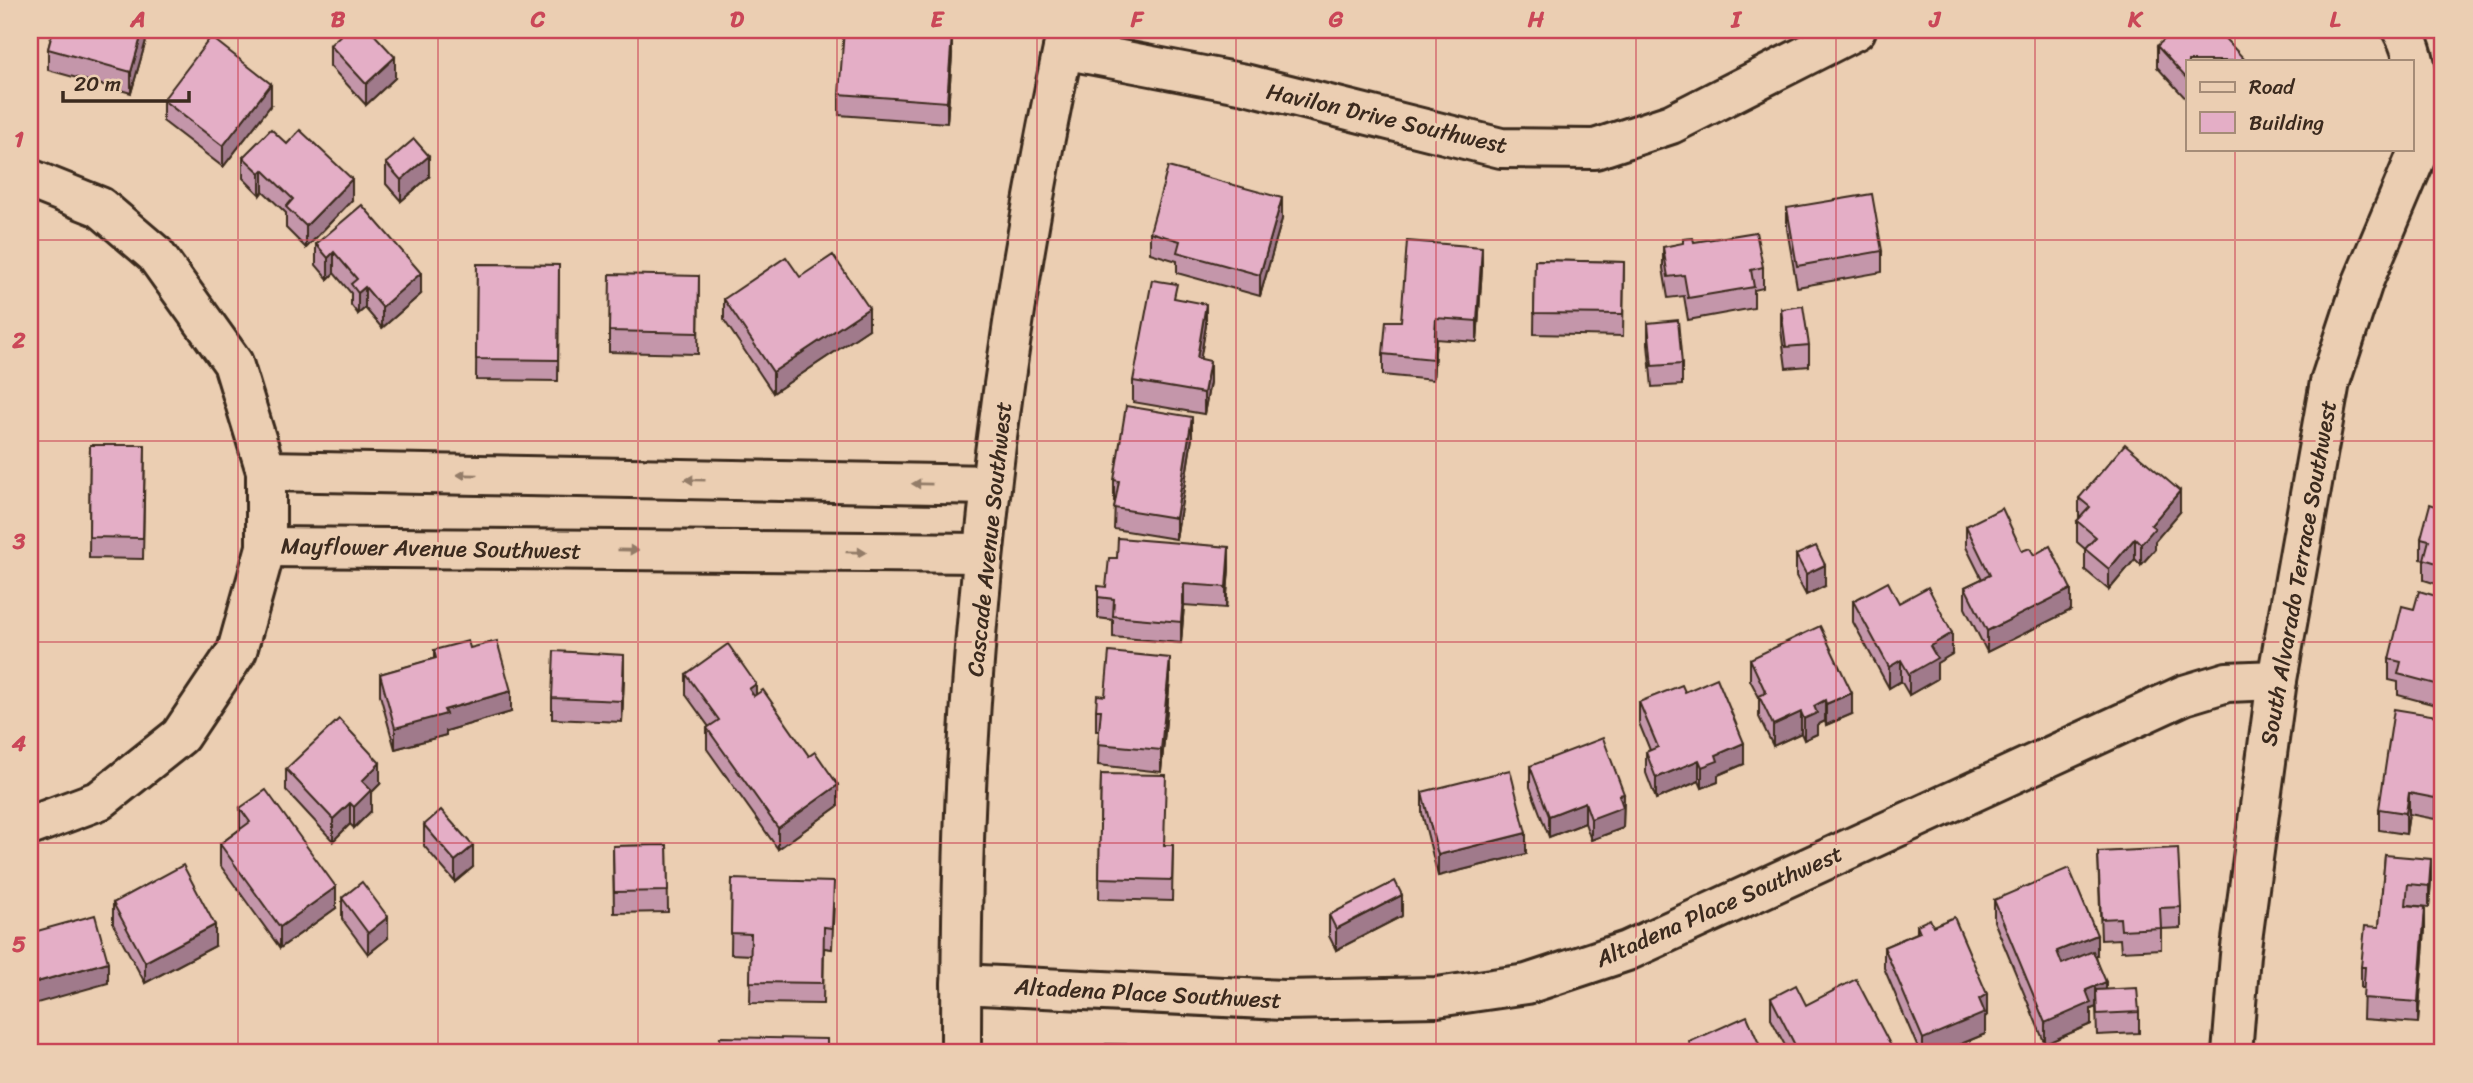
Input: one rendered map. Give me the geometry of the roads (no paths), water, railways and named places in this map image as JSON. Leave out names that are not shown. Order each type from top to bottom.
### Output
[{"type":"street","name":"Havilon Drive Southwest","points":[[1065,39],[1501,148],[1595,149],[1671,124],[1856,30]]},
{"type":"street","points":[[2402,30],[2407,38],[2412,60]]},
{"type":"street","name":"Cascade Avenue Southwest","points":[[961,1053],[967,769],[983,553],[1021,269],[1065,39]]},
{"type":"street","points":[[2414,68],[2420,93],[2421,145]]},
{"type":"street","name":"South Alvarado Terrace Southwest","points":[[2232,1053],[2240,955],[2277,680],[2330,383],[2363,282],[2421,145],[2443,114]]},
{"type":"street","points":[[30,179],[100,207],[155,254],[233,363],[266,471],[266,547]]},
{"type":"street","points":[[266,471],[990,485]]},
{"type":"street","name":"Mayflower Avenue Southwest","points":[[30,826],[100,800],[180,736],[237,651],[266,547],[983,553]]},
{"type":"street","name":"Altadena Place Southwest","points":[[961,984],[1283,1000],[1437,998],[1527,984],[1626,951],[2184,695],[2227,682],[2277,680]]}]
